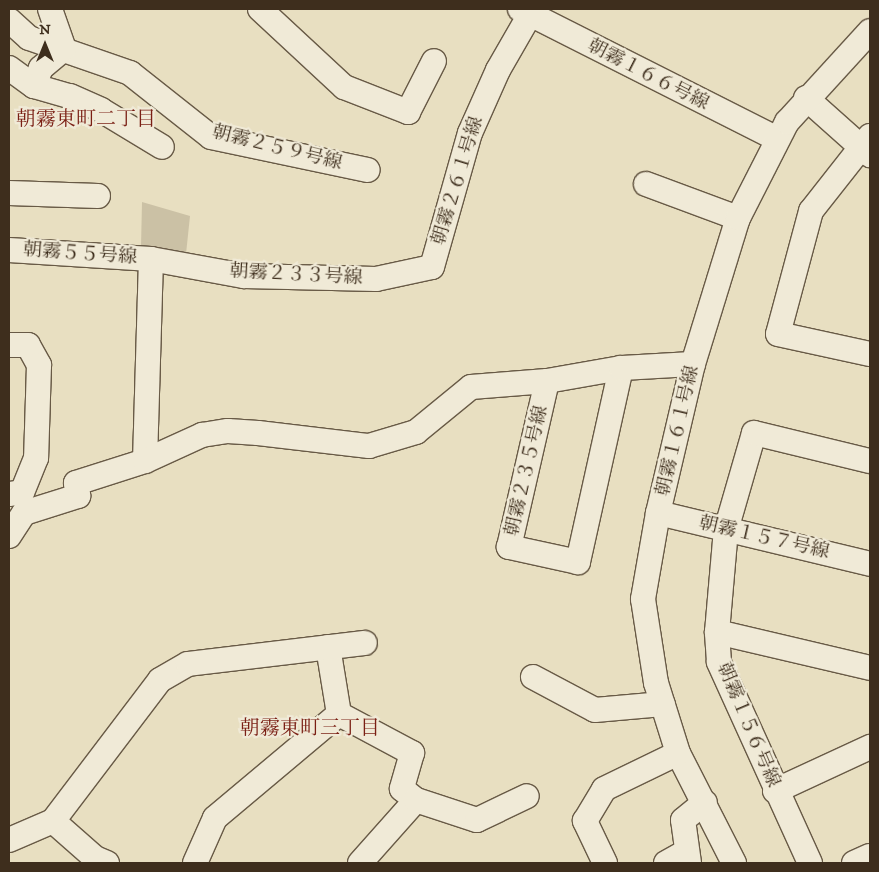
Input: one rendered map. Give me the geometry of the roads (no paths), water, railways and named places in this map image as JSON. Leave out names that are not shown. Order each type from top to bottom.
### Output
[{"type":"street","points":[[34,86],[41,68],[64,49],[50,9]]},
{"type":"street","points":[[260,9],[344,88],[408,112],[434,61]]},
{"type":"street","name":"朝霧１６６号線","points":[[525,12],[777,139]]},
{"type":"street","name":"朝霧２６１号線","points":[[432,268],[470,133],[525,12]]},
{"type":"street","name":"朝霧２５９号線","points":[[9,20],[29,38],[130,73],[211,137],[368,170]]},
{"type":"street","name":"朝霧１６１号線","points":[[734,863],[705,802],[678,753],[663,704],[643,599],[658,513],[693,364],[738,218],[777,139],[806,98],[870,31]]},
{"type":"street","points":[[9,68],[34,86],[70,96],[101,110],[162,147]]},
{"type":"street","points":[[806,98],[867,146],[811,211],[778,334],[870,354]]},
{"type":"street","points":[[646,184],[738,218]]},
{"type":"street","points":[[9,193],[98,196]]},
{"type":"street","name":"朝霧５５号線","points":[[9,250],[151,259]]},
{"type":"street","points":[[145,461],[151,259]]},
{"type":"street","name":"朝霧２３３号線","points":[[151,259],[244,276],[376,279],[432,268]]},
{"type":"street","points":[[9,344],[28,345],[39,365],[36,458],[22,492],[9,494]]},
{"type":"street","name":"朝霧２３５号線","points":[[621,368],[578,562],[509,547],[547,381],[621,368],[693,364]]},
{"type":"street","points":[[9,536],[24,513],[78,496],[76,483],[145,461],[202,435],[228,431],[369,446],[416,432],[471,387],[547,381]]},
{"type":"street","name":"朝霧１５６号線","points":[[810,863],[775,791],[719,662],[717,632],[726,530],[754,433],[870,461]]},
{"type":"street","name":"朝霧１５７号線","points":[[658,513],[870,564]]},
{"type":"street","points":[[717,632],[870,668]]},
{"type":"street","points":[[9,840],[53,821],[160,680],[188,664],[365,643]]},
{"type":"street","points":[[328,647],[339,714]]},
{"type":"street","points":[[533,678],[595,710],[663,704]]},
{"type":"street","points":[[339,714],[412,753],[402,788],[416,800],[477,820],[527,796]]},
{"type":"street","points":[[195,863],[216,818],[339,714]]},
{"type":"street","points":[[775,791],[870,747]]},
{"type":"street","points":[[605,863],[585,821],[604,790],[678,753]]},
{"type":"street","points":[[360,863],[416,800]]},
{"type":"street","points":[[680,860],[683,820],[705,802]]},
{"type":"street","points":[[53,821],[95,858],[107,863]]},
{"type":"street","points":[[854,863],[870,856]]},
{"type":"district","name":"朝霧東町二丁目","points":[[86,119]]},
{"type":"district","name":"朝霧東町三丁目","points":[[310,728]]}]
